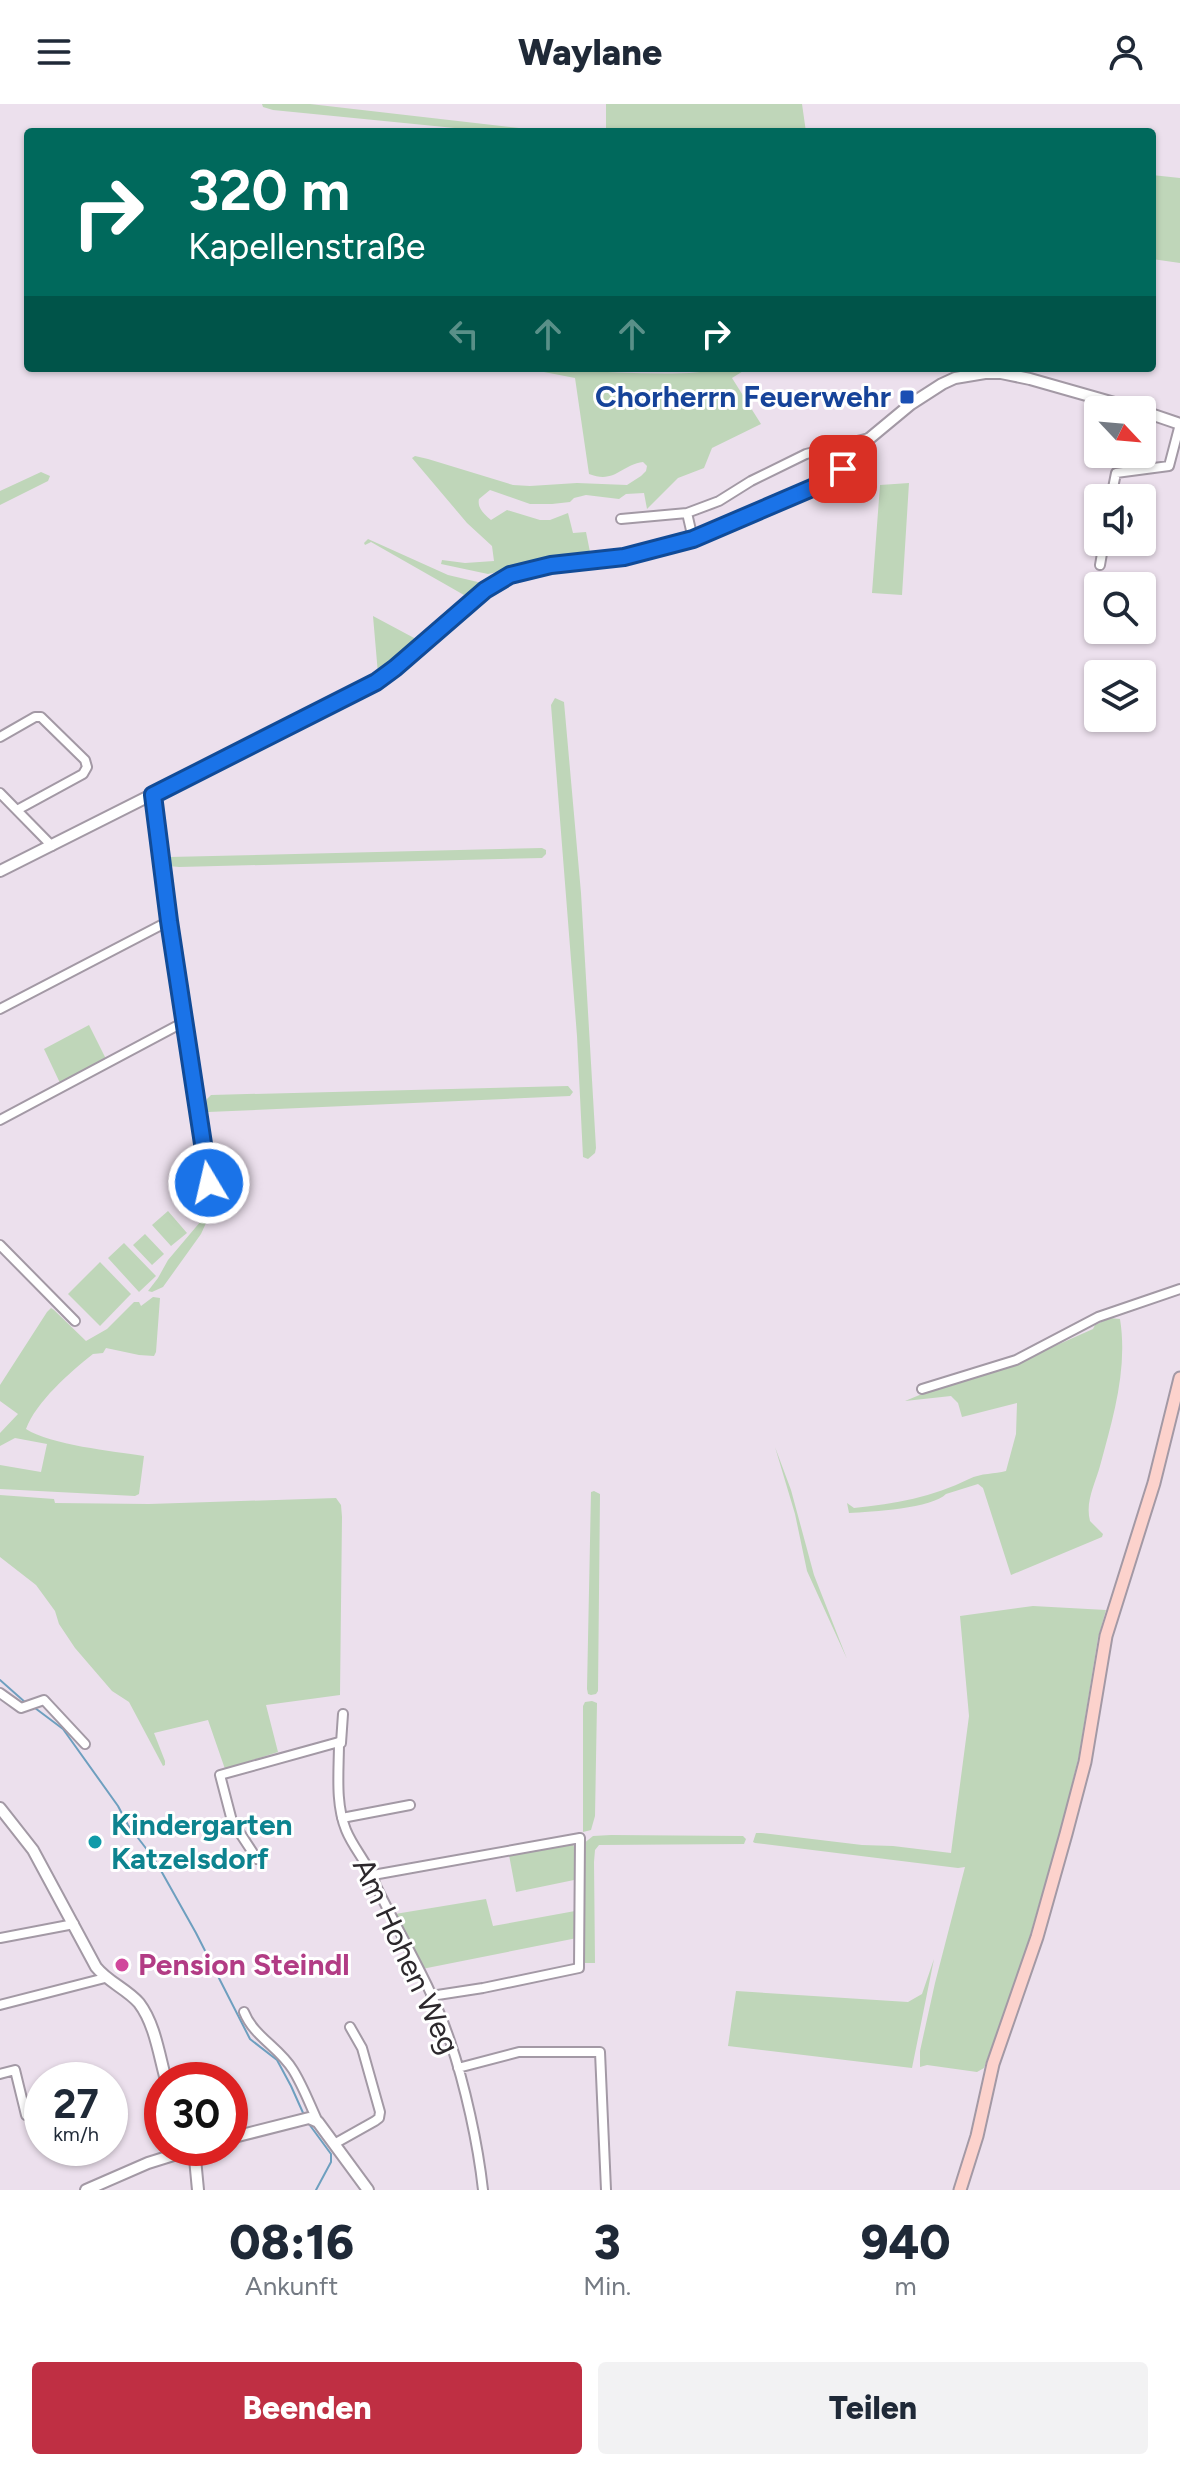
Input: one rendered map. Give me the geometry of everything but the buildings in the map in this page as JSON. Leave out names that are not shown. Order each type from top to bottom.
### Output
[{"type":"main road","points":[[960,2190],[977,2136],[993,2064],[1037,1937],[1059,1861],[1085,1762],[1106,1636],[1164,1446],[1180,1378]]},
{"type":"street","points":[[0,871],[357,693],[395,668],[485,590],[510,575],[551,565],[624,557],[693,539],[832,478],[870,438],[919,398],[942,384],[976,374],[1001,373],[1091,396]]},
{"type":"street","points":[[1114,484],[1116,473],[1169,466],[1180,424],[1156,415]]},
{"type":"street","points":[[621,519],[687,513],[719,501],[806,454],[870,438]]},
{"type":"street","points":[[687,513],[693,539]]},
{"type":"street","points":[[1100,565],[1102,556]]},
{"type":"street","points":[[0,737],[35,717],[41,717],[85,760],[87,767],[83,774],[17,810]]},
{"type":"street","points":[[0,793],[52,846]]},
{"type":"street","points":[[153,795],[209,1183],[206,1184]]},
{"type":"street","points":[[0,1009],[169,921]]},
{"type":"street","points":[[0,1120],[184,1022]]},
{"type":"street","points":[[0,1245],[75,1321]]},
{"type":"street","points":[[922,1389],[1016,1360],[1098,1317],[1180,1289]]},
{"type":"street","points":[[0,1693],[21,1708],[44,1700],[85,1744]]},
{"type":"street","name":"Am Hohen Weg","points":[[343,1714],[339,1742],[339,1806],[342,1818],[373,1875],[449,2039],[458,2068],[483,2190]]},
{"type":"street","points":[[257,1859],[232,1821],[220,1775],[339,1742]]},
{"type":"street","name":"Am Hohen Weg","points":[[342,1818],[410,1805]]},
{"type":"street","points":[[0,1808],[33,1850],[96,1967],[105,1978],[137,2002],[150,2023],[161,2062]]},
{"type":"street","points":[[373,1875],[580,1838],[579,1968],[431,1996]]},
{"type":"street","points":[[0,1938],[74,1924]]},
{"type":"street","points":[[0,2005],[105,1978]]},
{"type":"street","points":[[244,2012],[249,2026],[293,2069],[309,2120],[334,2144],[368,2190]]},
{"type":"street","points":[[334,2144],[375,2121],[380,2112],[362,2048],[350,2027]]},
{"type":"street","points":[[458,2068],[519,2052],[600,2052],[606,2190]]},
{"type":"street","points":[[0,2074],[15,2070],[24,2107]]},
{"type":"street","points":[[248,2134],[309,2120]]},
{"type":"street","points":[[86,2190],[104,2186],[144,2165]]},
{"type":"street","points":[[196,2166],[198,2190]]},
{"type":"green space","points":[[262,104],[310,104],[519,128],[455,128],[263,107]]},
{"type":"green space","points":[[606,104],[802,104],[805,128],[606,128]]},
{"type":"green space","points":[[1156,175],[1180,178],[1180,263],[1156,260]]},
{"type":"green space","points":[[544,372],[742,372],[732,378],[761,424],[712,448],[704,468],[678,478],[647,509],[644,493],[626,494],[619,499],[586,495],[570,502],[530,504],[490,490],[479,499],[480,508],[491,520],[507,510],[540,520],[550,520],[568,513],[573,533],[586,532],[590,552],[488,574],[441,564],[442,560],[465,563],[494,561],[492,546],[467,523],[412,458],[428,459],[513,485],[627,485],[641,476],[647,466],[643,462],[635,464],[605,477],[589,474],[575,378]]},
{"type":"green space","points":[[41,472],[50,476],[48,481],[0,505],[0,491]]},
{"type":"green space","points":[[909,483],[902,595],[872,593],[880,485]]},
{"type":"green space","points":[[368,539],[448,575],[482,583],[475,591],[464,595],[371,542],[365,545]]},
{"type":"green space","points":[[373,616],[416,639],[387,669],[378,674]]},
{"type":"green space","points":[[555,698],[564,702],[581,893],[596,1148],[588,1159],[583,1157],[577,1036],[551,705]]},
{"type":"green space","points":[[542,848],[546,854],[542,858],[179,867],[169,866],[166,862],[169,857]]},
{"type":"green space","points":[[89,1025],[106,1059],[60,1083],[44,1049]]},
{"type":"green space","points":[[568,1086],[573,1092],[570,1096],[208,1112],[204,1109],[211,1095]]},
{"type":"green space","points":[[168,1211],[187,1233],[171,1246],[152,1225]]},
{"type":"green space","points":[[201,1221],[206,1223],[201,1234],[163,1287],[148,1291],[168,1260]]},
{"type":"green space","points":[[145,1234],[164,1254],[152,1265],[133,1245]]},
{"type":"green space","points":[[124,1243],[156,1276],[139,1292],[108,1258]]},
{"type":"green space","points":[[100,1262],[131,1294],[100,1326],[68,1294]]},
{"type":"green space","points":[[153,1297],[160,1298],[154,1356],[106,1348],[103,1353],[93,1354],[37,1408],[26,1429],[66,1443],[144,1456],[139,1494],[0,1489],[0,1465],[41,1472],[47,1444],[15,1438],[0,1446],[0,1433],[18,1414],[0,1401],[0,1385],[47,1312],[51,1308],[54,1310],[86,1341],[107,1329],[134,1302],[139,1302],[141,1306]]},
{"type":"green space","points":[[1110,1318],[1120,1319],[1121,1375],[1089,1507],[1090,1521],[1103,1534],[1102,1537],[1011,1575],[983,1488],[978,1484],[915,1506],[849,1513],[847,1503],[854,1508],[899,1502],[942,1491],[978,1476],[1006,1471],[1016,1434],[1017,1403],[962,1417],[958,1403],[951,1396],[905,1401],[1021,1361],[1093,1329]]},
{"type":"green space","points":[[775,1447],[791,1490],[814,1575],[847,1659],[807,1571],[795,1514]]},
{"type":"green space","points":[[591,1492],[600,1494],[598,1691],[591,1695],[587,1689]]},
{"type":"green space","points":[[0,1495],[54,1499],[55,1503],[149,1504],[336,1498],[341,1505],[342,1517],[340,1695],[266,1705],[278,1752],[225,1769],[208,1720],[154,1733],[165,1761],[163,1766],[129,1702],[112,1691],[75,1648],[59,1624],[55,1611],[36,1585],[0,1557]]},
{"type":"green space","points":[[1033,1606],[1106,1610],[1064,1817],[1023,1960],[984,2068],[977,2072],[927,2065],[920,2067],[920,2051],[935,1983],[965,1867],[753,1842],[756,1833],[761,1833],[951,1853],[969,1716],[960,1616]]},
{"type":"green space","points":[[585,1702],[597,1703],[595,1816],[591,1830],[583,1832],[583,1706]]},
{"type":"green space","points":[[593,1836],[743,1836],[746,1839],[744,1844],[599,1845],[595,1850],[594,1862],[595,1963],[584,1963],[583,1844]]},
{"type":"green space","points":[[572,1844],[575,1848],[574,1880],[516,1892],[509,1855]]},
{"type":"green space","points":[[486,1899],[493,1926],[575,1911],[577,1938],[422,1969],[395,1914]]},
{"type":"green space","points":[[934,1959],[912,2068],[728,2046],[736,1991],[908,2002],[922,1994]]},
{"type":"waterway","points":[[0,1680],[26,1703]]},
{"type":"waterway","points":[[35,1708],[63,1729],[155,1860],[250,2039],[277,2060],[304,2115]]},
{"type":"waterway","points":[[309,2124],[331,2154],[331,2162],[316,2190]]},
{"type":"place","name":"Chorherrn Feuerwehr","points":[[907,397]]},
{"type":"place","name":"Kindergarten Katzelsdorf","points":[[95,1842]]},
{"type":"place","name":"Pension Steindl","points":[[122,1965]]},
{"type":"route","points":[[209,1183],[153,795],[376,682],[485,590],[510,575],[551,565],[624,557],[693,539],[819,485],[843,469]]}]
